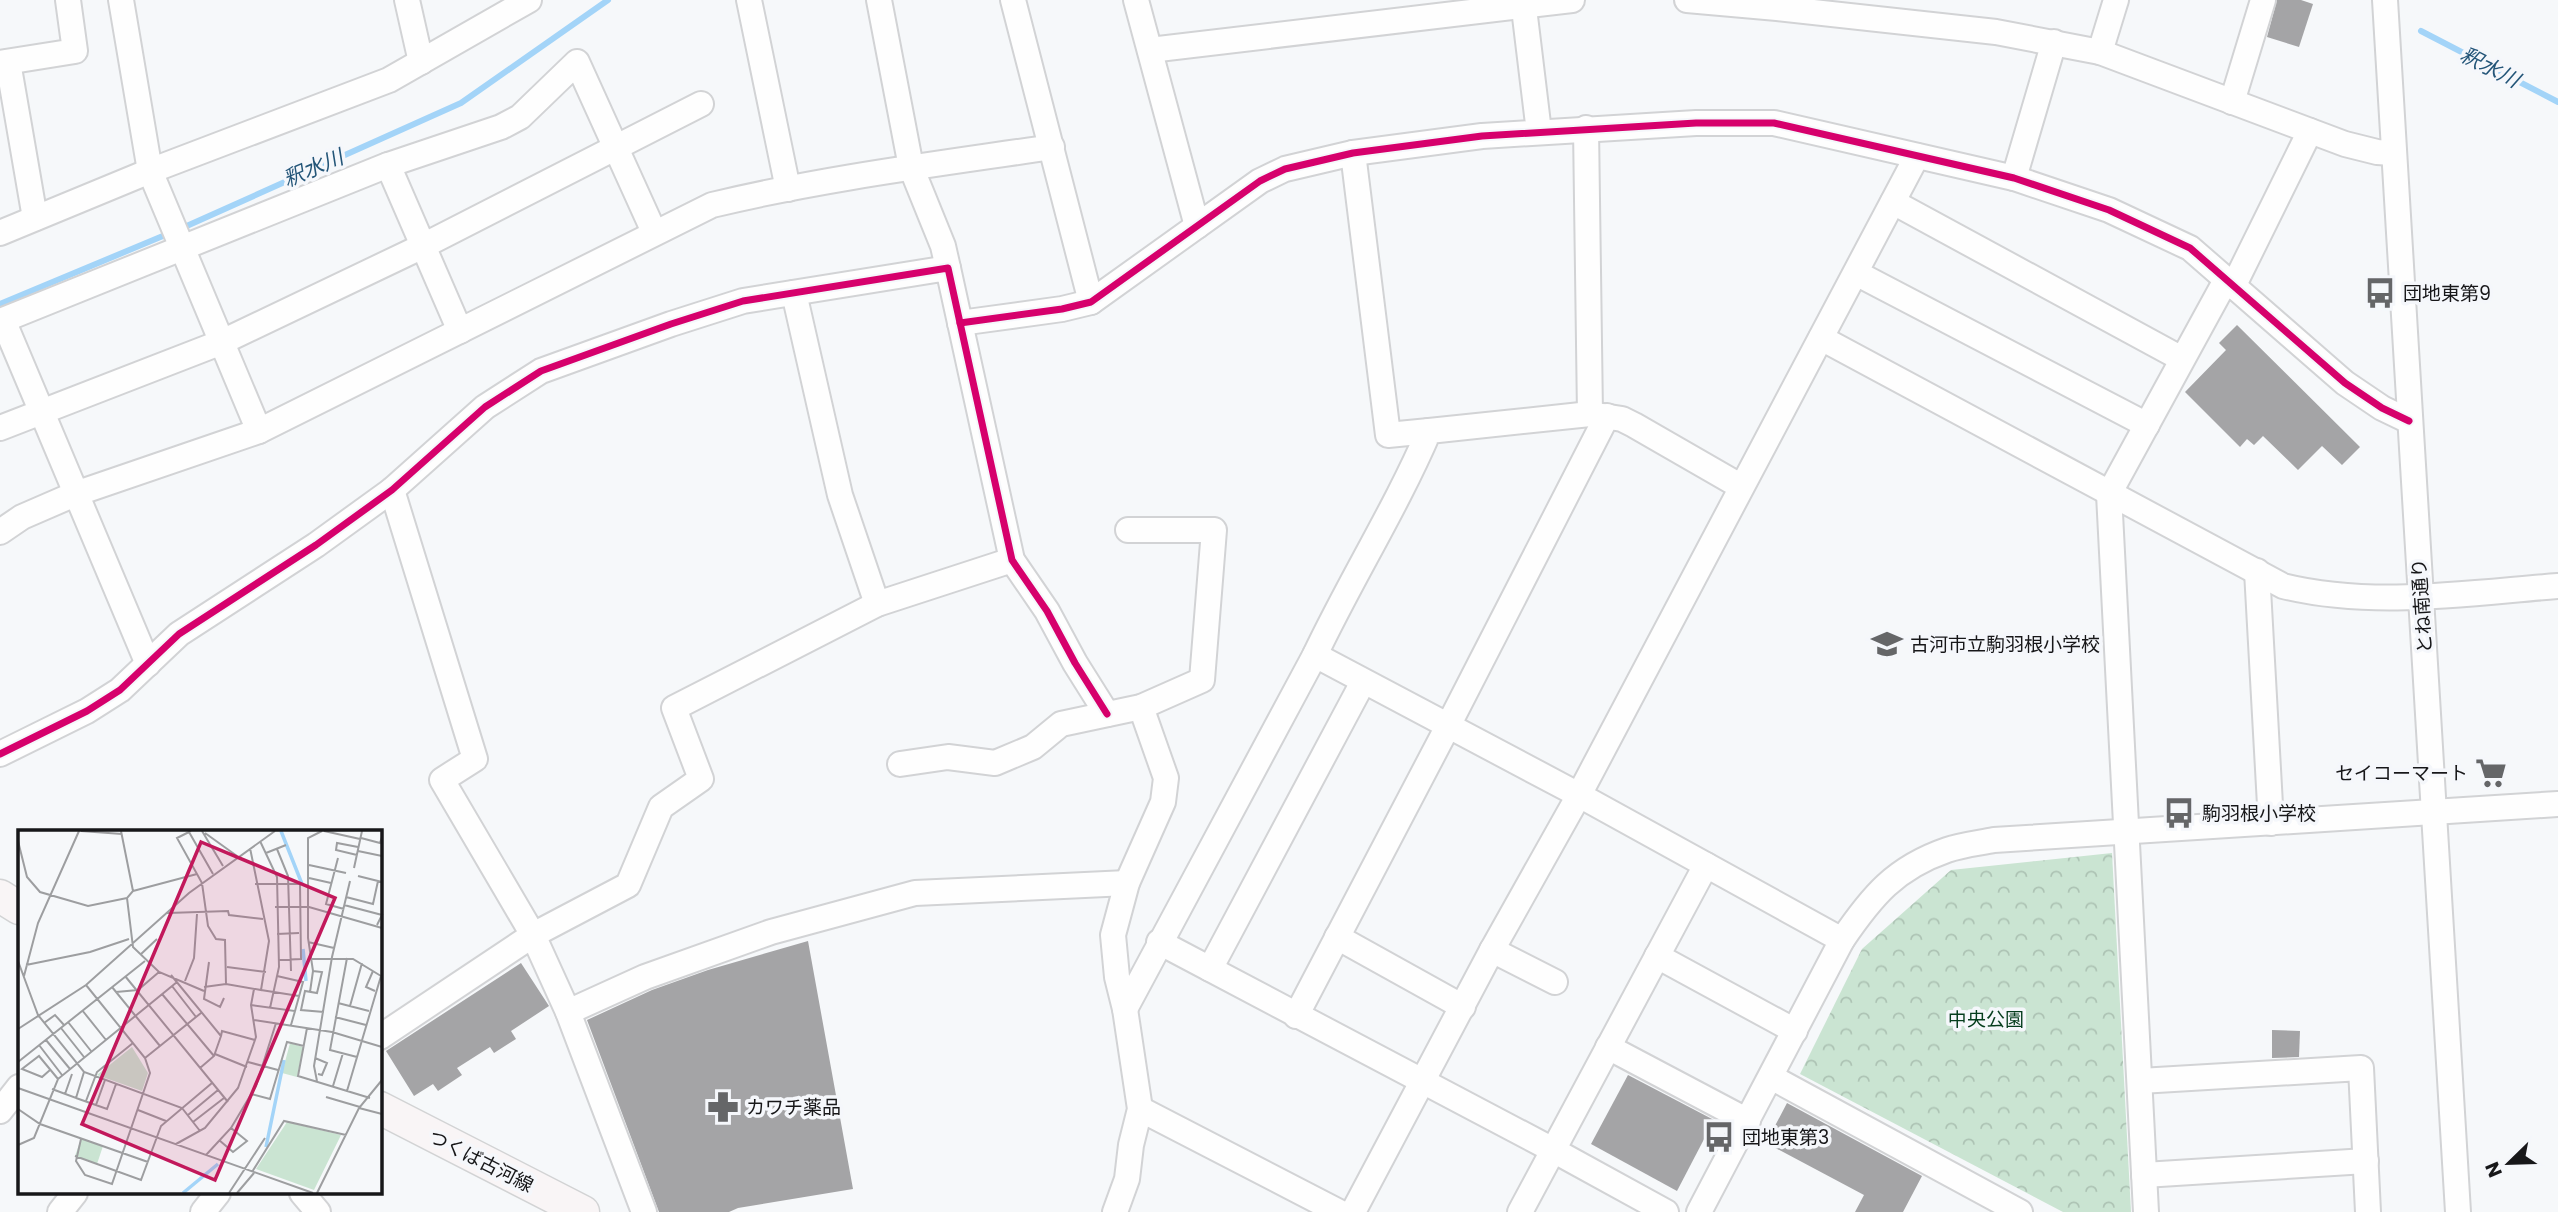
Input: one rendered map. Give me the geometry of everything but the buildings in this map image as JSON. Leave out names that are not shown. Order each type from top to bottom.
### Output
[{"type":"main road","points":[[0,896],[18,907]]},
{"type":"main road","name":"つくば古河線","points":[[382,1109],[583,1212]]},
{"type":"street","points":[[35,218],[4,63],[75,51],[68,0]]},
{"type":"street","points":[[121,0],[150,171],[260,430]]},
{"type":"street","points":[[407,0],[421,62]]},
{"type":"street","points":[[0,233],[150,171],[389,80],[529,0]]},
{"type":"street","points":[[749,0],[788,189]]},
{"type":"street","points":[[879,0],[911,167],[943,246],[1012,560],[1047,611],[1107,714]]},
{"type":"street","points":[[1013,0],[1091,302]]},
{"type":"street","points":[[1136,0],[1197,226]]},
{"type":"street","points":[[1150,50],[1523,2],[1572,0]]},
{"type":"street","points":[[1687,0],[1777,4],[2054,42],[2100,52],[2360,149],[2393,153]]},
{"type":"street","points":[[2100,52],[2116,0]]},
{"type":"street","points":[[2232,102],[2263,0]]},
{"type":"street","name":"とね南通り","points":[[2385,0],[2409,421],[2436,811],[2458,1212]]},
{"type":"street","points":[[1523,2],[1539,132]]},
{"type":"street","points":[[2014,178],[2054,42]]},
{"type":"street","points":[[148,664],[3,320],[388,165],[501,127],[520,117],[577,62],[654,232]]},
{"type":"street","points":[[0,428],[222,342],[423,247],[701,104]]},
{"type":"street","points":[[960,323],[1062,309],[1091,302],[1260,181],[1297,166],[1353,153],[1482,136],[1696,123],[1774,123],[2014,178],[2109,210],[2190,248],[2345,383],[2382,408],[2409,421]]},
{"type":"street","points":[[1296,1016],[1448,726],[1598,415],[1586,128]]},
{"type":"street","points":[[2146,1212],[2109,494],[2182,359],[2230,284],[2310,131]]},
{"type":"street","points":[[0,532],[22,517],[75,494],[260,430],[712,205],[911,167],[1052,147]]},
{"type":"street","points":[[1353,153],[1388,435],[1598,415],[1634,425],[1740,486]]},
{"type":"street","points":[[1353,1212],[1492,950],[1579,795],[1740,486],[1917,156]]},
{"type":"street","points":[[388,165],[460,331]]},
{"type":"street","points":[[1893,202],[2182,359]]},
{"type":"street","points":[[0,754],[87,711],[120,690],[179,634],[281,570],[391,490],[485,407],[541,371],[743,301],[948,268]]},
{"type":"street","points":[[1856,273],[2147,425]]},
{"type":"street","points":[[794,293],[840,495],[877,604]]},
{"type":"street","points":[[1821,338],[2283,586],[2340,597],[2421,596],[2558,586]]},
{"type":"street","points":[[1125,1009],[1315,655],[1341,600],[1410,476],[1429,431]]},
{"type":"street","points":[[391,490],[475,758],[442,780],[533,935],[568,1012],[644,1212]]},
{"type":"street","points":[[900,764],[948,757],[995,763],[1033,747],[1061,724],[1141,707],[1202,680],[1214,530],[1128,530]]},
{"type":"street","points":[[382,1036],[533,935],[628,885],[662,807],[701,779],[674,708],[877,604],[1012,560]]},
{"type":"street","points":[[2257,571],[2271,823]]},
{"type":"street","points":[[1315,655],[1579,795],[1842,940]]},
{"type":"street","points":[[1210,969],[1363,682]]},
{"type":"street","points":[[1115,1212],[1127,1179],[1130,1144],[1140,1109],[1125,1009],[1117,976],[1113,935],[1127,883],[1163,802],[1166,778],[1141,707]]},
{"type":"street","points":[[1699,1212],[1842,940],[1867,903],[1893,879],[1917,863],[1948,849],[1994,840],[2558,804]]},
{"type":"street","points":[[1520,1212],[1706,865]]},
{"type":"street","points":[[568,1012],[645,977],[771,932],[915,893],[1127,883]]},
{"type":"street","points":[[1337,937],[1463,1007]]},
{"type":"street","points":[[1159,942],[1666,1212]]},
{"type":"street","points":[[1492,950],[1555,982]]},
{"type":"street","points":[[1657,956],[1794,1031]]},
{"type":"street","points":[[1608,1047],[1748,1121]]},
{"type":"street","points":[[2140,1081],[2361,1068],[2368,1212]]},
{"type":"street","points":[[1771,1077],[2018,1212]]},
{"type":"street","points":[[1140,1109],[1339,1212]]},
{"type":"street","points":[[2144,1175],[2366,1161]]},
{"type":"street","points":[[61,1212],[74,1194]]},
{"type":"street","points":[[203,1212],[217,1194]]},
{"type":"street","points":[[303,1194],[318,1212]]},
{"type":"green space","name":"中央公園","points":[[2112,853],[2131,1212],[2063,1212],[1800,1074],[1862,949],[1951,870]]},
{"type":"waterway","name":"釈水川","points":[[180,229],[461,103],[608,0]]},
{"type":"waterway","name":"釈水川","points":[[2421,31],[2558,102]]},
{"type":"waterway","name":"釈水川","points":[[0,304],[170,233]]},
{"type":"cycle path","points":[[960,323],[1062,309],[1091,302],[1260,181],[1285,169],[1353,153],[1482,136],[1696,123],[1774,123],[2014,178],[2109,210],[2190,248],[2345,383],[2382,408],[2409,421]]},
{"type":"cycle path","points":[[0,754],[87,711],[120,690],[179,634],[316,545],[392,490],[485,407],[541,371],[743,301],[948,268],[1012,560],[1047,611],[1107,714]]},
{"type":"place","name":"団地東第9","points":[[2380,293]]},
{"type":"place","name":"古河市立駒羽根小学校","points":[[1887,644]]},
{"type":"place","name":"セイコーマート","points":[[2491,773]]},
{"type":"place","name":"駒羽根小学校","points":[[2179,813]]},
{"type":"place","name":"カワチ薬品","points":[[723,1107]]},
{"type":"place","name":"団地東第3","points":[[1719,1137]]}]
